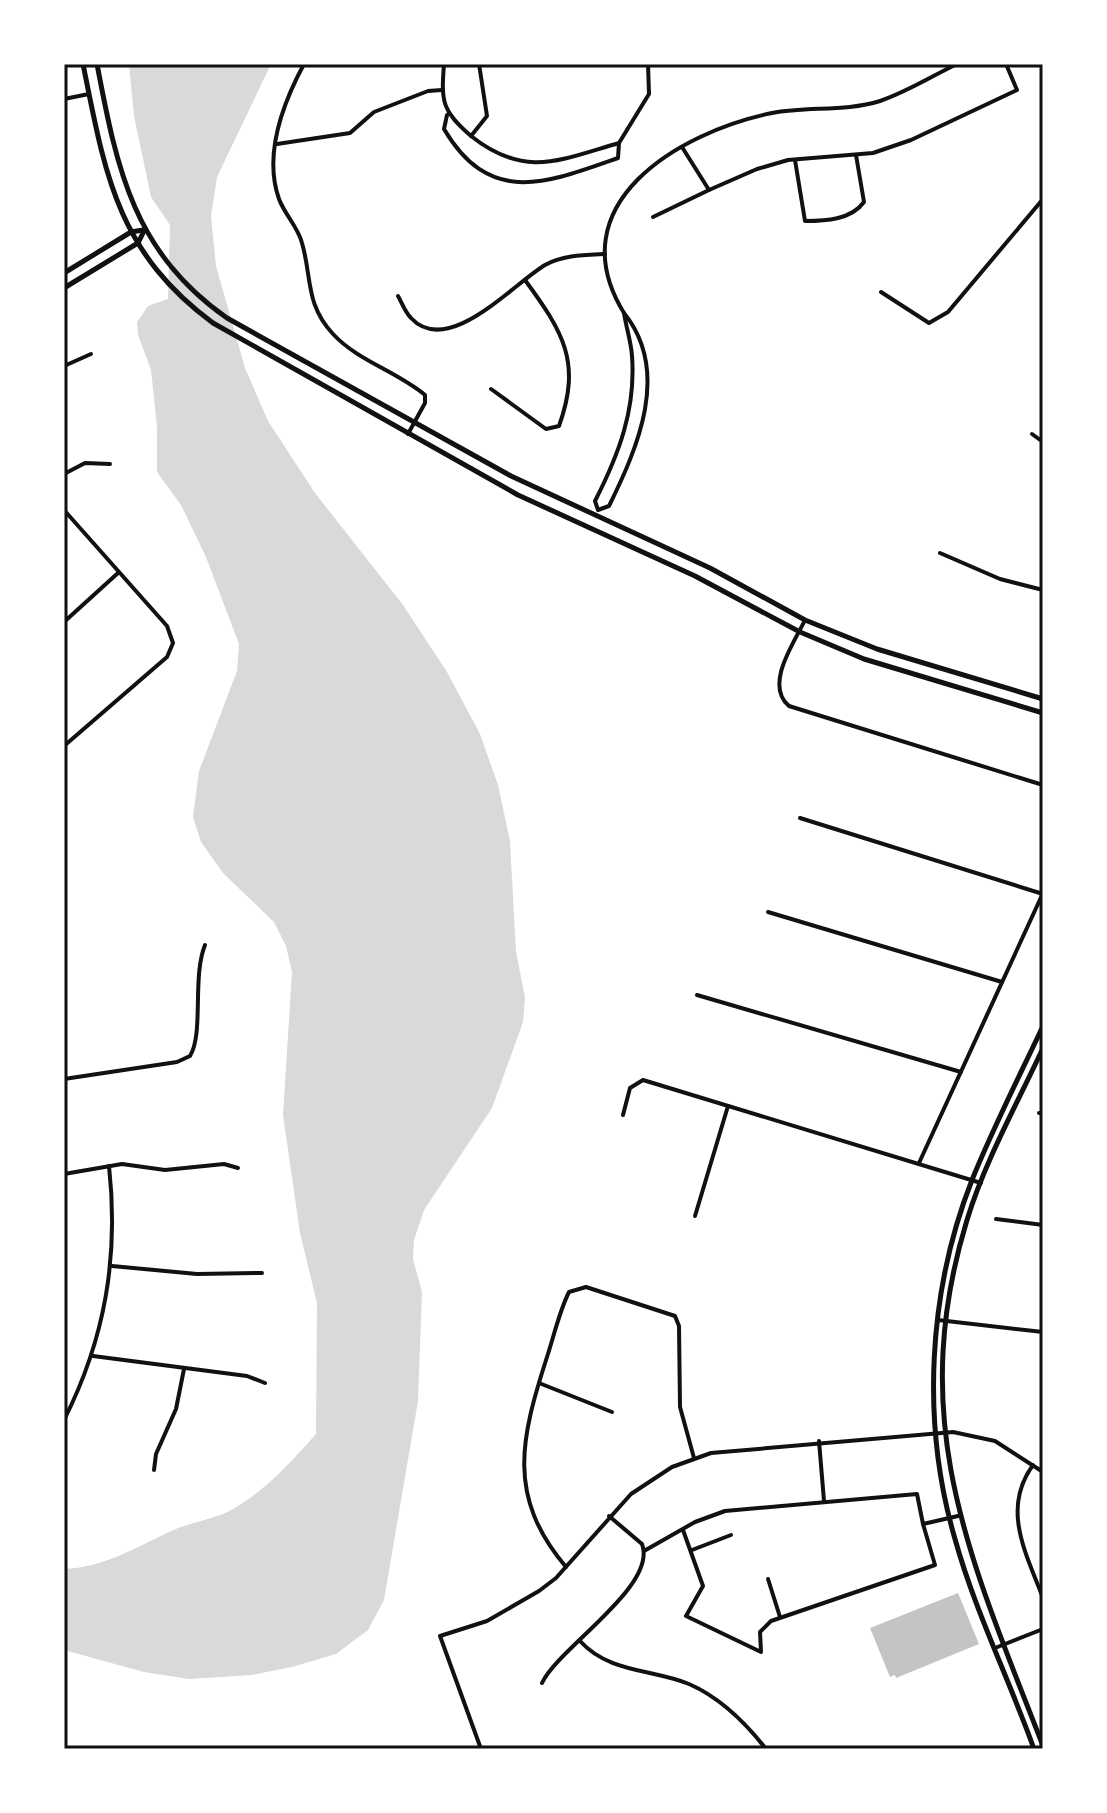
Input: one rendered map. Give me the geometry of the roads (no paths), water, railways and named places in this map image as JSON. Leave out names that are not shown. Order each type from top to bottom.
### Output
[{"type":"main road","points":[[83,64],[106,177],[131,232],[162,276],[200,313],[249,345],[518,495],[695,576],[800,632],[891,668],[1043,713]]},
{"type":"main road","points":[[97,64],[118,163],[144,230],[164,261],[202,300],[248,331],[545,493],[710,568],[805,620],[877,649],[1043,699]]},
{"type":"main road","points":[[64,273],[131,232],[144,230]]},
{"type":"main road","points":[[64,288],[138,243],[144,230]]},
{"type":"main road","points":[[1034,1749],[962,1564],[949,1518],[936,1432],[937,1320],[954,1237],[972,1180],[1043,1026]]},
{"type":"main road","points":[[1043,1048],[981,1183],[962,1236],[946,1321],[944,1431],[958,1516],[1003,1645],[1043,1746]]},
{"type":"street","points":[[304,64],[281,113],[277,144],[278,197],[298,233],[314,304],[332,332],[367,360],[425,395],[425,403],[408,434]]},
{"type":"street","points":[[444,64],[442,90],[447,115],[444,129],[459,155],[501,180],[513,182],[553,180],[618,158],[619,143],[649,94],[648,64]]},
{"type":"street","points":[[471,136],[487,116],[479,64]]},
{"type":"street","points":[[624,313],[632,351],[631,400],[623,441],[595,501],[598,510],[609,506],[638,448],[647,400],[644,349],[635,326],[624,313],[609,283],[605,254],[610,220],[619,199],[634,180],[682,147],[768,114],[881,100],[957,64]]},
{"type":"street","points":[[653,217],[757,169],[795,160],[873,153],[911,140],[1017,90],[1006,64]]},
{"type":"street","points":[[277,144],[350,133],[374,112],[428,91],[442,90]]},
{"type":"street","points":[[64,99],[89,94]]},
{"type":"street","points":[[447,115],[489,150],[523,163],[555,163],[619,143]]},
{"type":"street","points":[[682,147],[709,190]]},
{"type":"street","points":[[795,160],[805,221],[825,221],[850,214],[864,202],[856,155]]},
{"type":"street","points":[[881,292],[929,323],[948,312],[1043,199]]},
{"type":"street","points":[[398,296],[411,319],[428,328],[448,329],[474,319],[547,263],[573,256],[605,254]]},
{"type":"street","points":[[491,389],[546,429],[559,426],[568,399],[569,357],[557,324],[524,280]]},
{"type":"street","points":[[64,366],[91,354]]},
{"type":"street","points":[[1032,434],[1043,442]]},
{"type":"street","points":[[64,474],[85,463],[110,464]]},
{"type":"street","points":[[64,510],[167,626],[172,636],[167,657],[64,746]]},
{"type":"street","points":[[940,553],[1000,579],[1043,590]]},
{"type":"street","points":[[64,622],[118,573]]},
{"type":"street","points":[[805,620],[779,685],[782,701],[789,706],[1043,785]]},
{"type":"street","points":[[800,818],[1043,894],[919,1163]]},
{"type":"street","points":[[768,912],[1002,982]]},
{"type":"street","points":[[64,1079],[177,1062],[190,1056],[195,1042],[197,964],[205,945]]},
{"type":"street","points":[[697,995],[961,1072]]},
{"type":"street","points":[[623,1115],[630,1088],[643,1080],[981,1183]]},
{"type":"street","points":[[695,1216],[728,1106]]},
{"type":"street","points":[[64,1174],[136,1165],[182,1170],[224,1164],[238,1168]]},
{"type":"street","points":[[64,1420],[93,1356],[112,1266],[109,1166]]},
{"type":"street","points":[[996,1219],[1043,1225]]},
{"type":"street","points":[[112,1266],[197,1274],[262,1273]]},
{"type":"street","points":[[566,1567],[538,1531],[527,1485],[524,1439],[566,1297],[573,1290],[586,1287],[669,1313],[679,1326],[680,1407],[694,1458]]},
{"type":"street","points":[[937,1320],[1043,1332]]},
{"type":"street","points":[[93,1356],[247,1376],[265,1383]]},
{"type":"street","points":[[154,1470],[156,1454],[176,1409],[184,1369]]},
{"type":"street","points":[[539,1383],[612,1412]]},
{"type":"street","points":[[481,1749],[440,1636],[487,1621],[516,1606],[566,1567],[609,1516],[643,1485],[694,1458],[727,1450],[944,1431],[995,1441],[1043,1472]]},
{"type":"street","points":[[819,1441],[824,1501]]},
{"type":"street","points":[[1033,1465],[1020,1488],[1016,1517],[1021,1541],[1043,1598]]},
{"type":"street","points":[[644,1551],[683,1530],[725,1511],[917,1494],[935,1565],[780,1617],[762,1626],[761,1652],[686,1616],[703,1586],[683,1530]]},
{"type":"street","points":[[542,1683],[549,1667],[580,1641],[641,1570],[644,1551],[634,1536],[609,1516]]},
{"type":"street","points":[[923,1524],[958,1516]]},
{"type":"street","points":[[692,1550],[731,1535]]},
{"type":"street","points":[[768,1579],[780,1617]]},
{"type":"street","points":[[995,1648],[1042,1630],[1043,1636]]},
{"type":"street","points":[[580,1641],[598,1657],[614,1664],[674,1679],[707,1694],[738,1715],[766,1749]]}]
